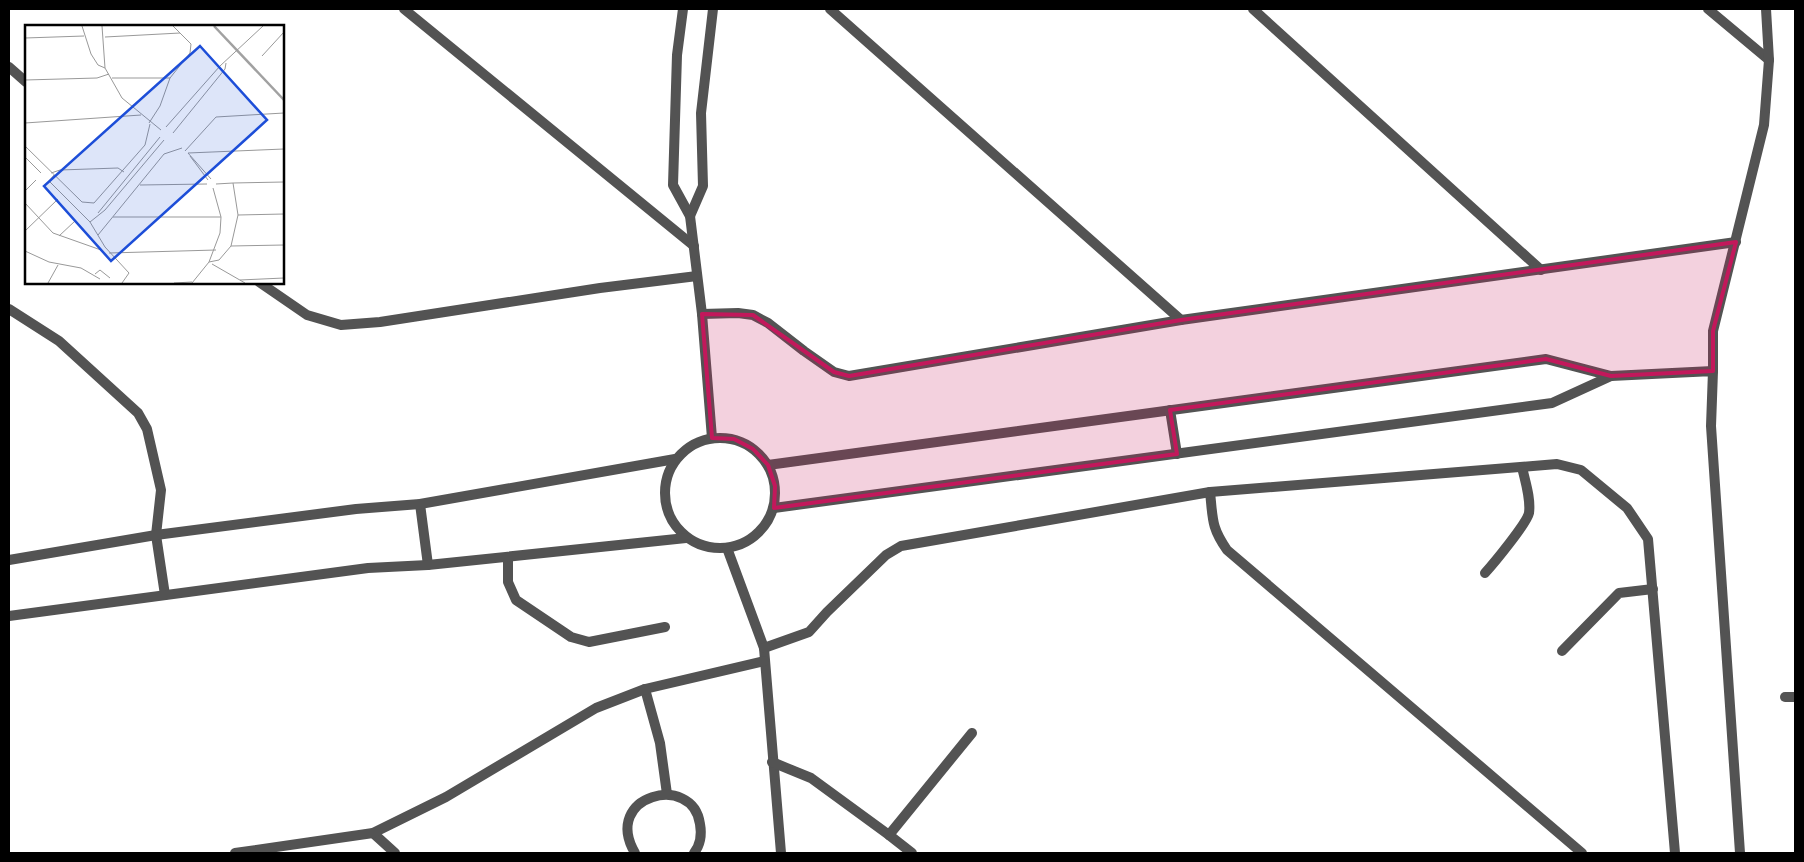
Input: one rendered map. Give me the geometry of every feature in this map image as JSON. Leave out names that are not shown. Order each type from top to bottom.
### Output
[{"type":"street","points":[[404,9],[694,246]]},
{"type":"street","points":[[683,9],[677,55],[673,185],[690,216],[702,314],[712,438]]},
{"type":"street","points":[[690,216],[703,186],[701,113],[713,9]]},
{"type":"street","points":[[830,9],[1181,320]]},
{"type":"street","points":[[1253,9],[1541,270]]},
{"type":"street","points":[[1708,9],[1769,60]]},
{"type":"street","points":[[1740,853],[1711,426],[1713,331],[1764,124],[1769,60],[1766,9]]},
{"type":"street","points":[[9,67],[25,81]]},
{"type":"street","points":[[702,314],[738,313],[753,315],[768,323],[804,352],[834,372],[849,376],[1181,320],[1736,242]]},
{"type":"street","points":[[262,284],[307,315],[341,324],[380,322],[590,290],[697,276]]},
{"type":"street","points":[[9,309],[59,341],[138,413],[147,429],[161,490],[156,535],[165,595]]},
{"type":"street","points":[[768,465],[1546,359],[1611,376],[1713,371]]},
{"type":"street","points":[[774,508],[1552,403],[1611,376]]},
{"type":"street","points":[[1170,410],[1176,454]]},
{"type":"street","points":[[712,438],[734,439],[753,448],[768,465],[775,486],[774,508],[764,528],[748,542],[728,548],[706,547],[686,538],[672,521],[664,501],[666,479],[675,459],[691,445],[712,438]]},
{"type":"street","points":[[9,560],[156,535],[356,510],[420,504],[675,459]]},
{"type":"street","points":[[764,648],[810,632],[827,612],[879,562],[901,546],[1210,492],[1556,464],[1581,470],[1626,508],[1648,539],[1676,853]]},
{"type":"street","points":[[1485,573],[1529,515],[1529,500],[1522,467]]},
{"type":"street","points":[[1210,492],[1213,525],[1218,537],[1227,550],[1582,853]]},
{"type":"street","points":[[420,504],[428,565]]},
{"type":"street","points":[[9,616],[368,568],[428,565],[686,538]]},
{"type":"street","points":[[728,548],[764,648],[781,853]]},
{"type":"street","points":[[508,557],[508,582],[516,600],[571,637],[589,642],[665,627]]},
{"type":"street","points":[[1562,651],[1619,593],[1653,589]]},
{"type":"street","points":[[235,853],[373,833],[446,797],[596,708],[645,689],[764,661]]},
{"type":"street","points":[[645,689],[660,743],[667,794]]},
{"type":"street","points":[[889,835],[972,732]]},
{"type":"street","points":[[772,762],[811,778],[912,853]]},
{"type":"street","points":[[635,853],[629,843],[627,829],[631,815],[640,803],[652,796],[667,794],[681,798],[692,807],[700,820],[702,834],[698,848],[694,853]]},
{"type":"street","points":[[373,833],[395,853]]},
{"type":"highlighted area","points":[[1736,242],[1713,331],[1713,371],[1611,376],[1546,359],[1170,410],[1177,454],[774,508],[775,486],[768,465],[753,449],[734,439],[712,438],[702,314],[753,315],[834,372],[849,376],[1181,320]]}]
